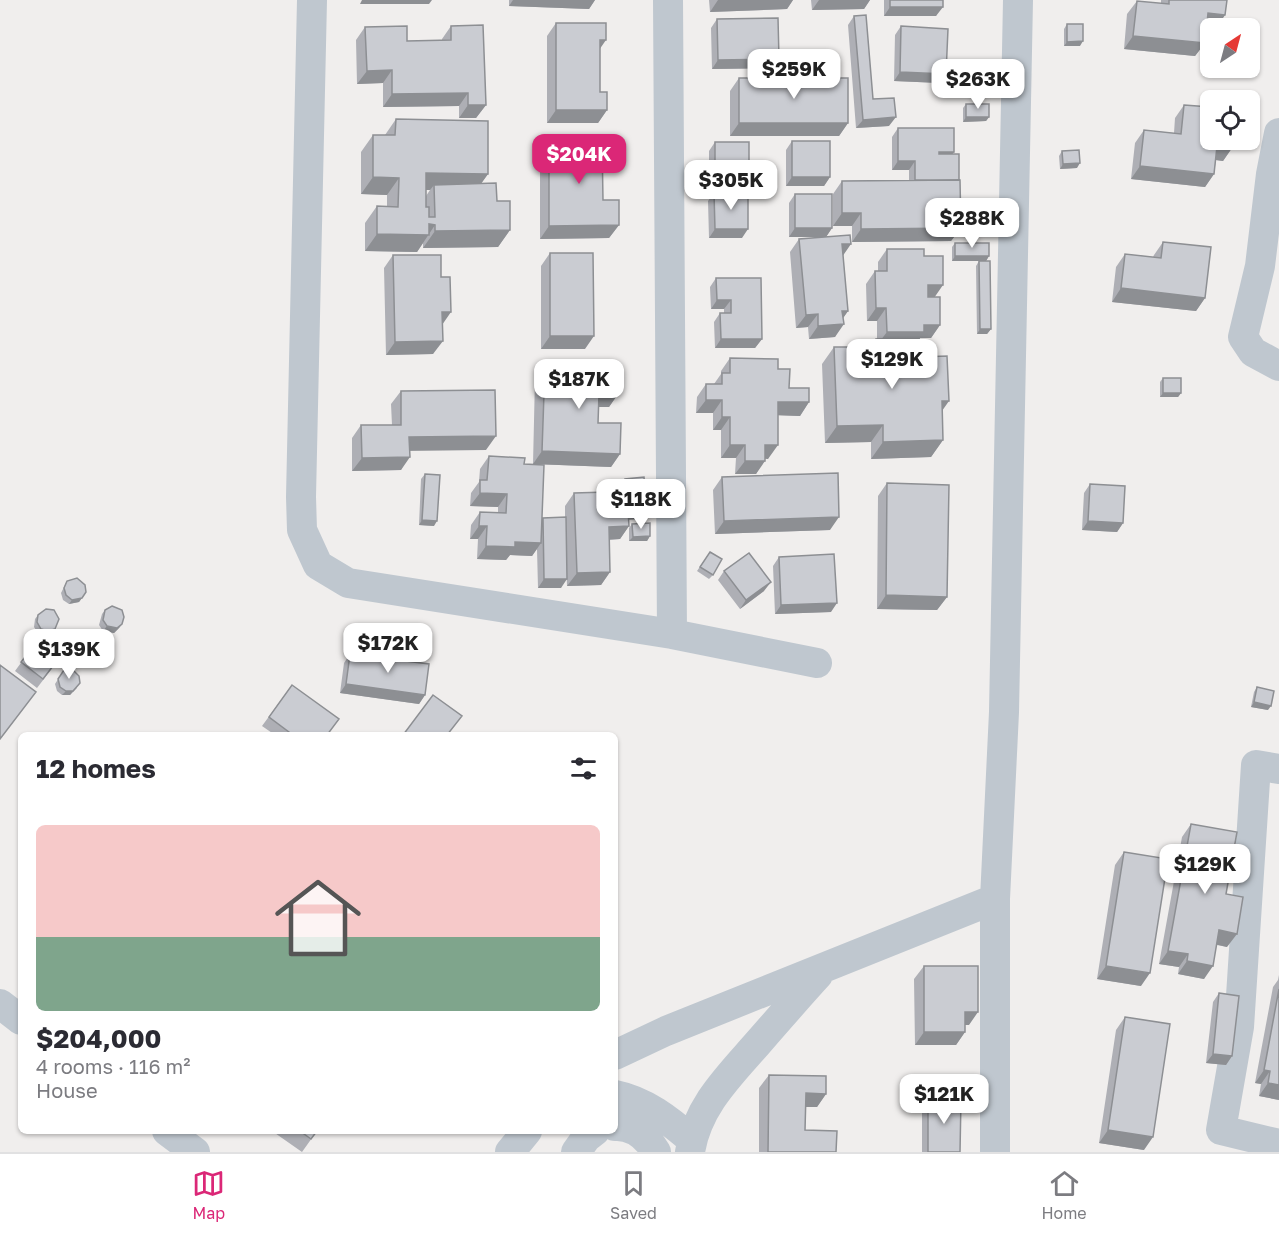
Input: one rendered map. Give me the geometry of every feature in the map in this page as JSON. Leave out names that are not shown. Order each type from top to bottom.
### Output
[{"type":"street","points":[[312,0],[301,497],[302,530],[318,564],[348,583],[672,634],[818,663]]},
{"type":"street","points":[[668,0],[672,634]]},
{"type":"street","points":[[995,1152],[995,899],[1004,712],[1018,0]]},
{"type":"street","points":[[1279,133],[1271,174],[1260,267],[1243,337],[1253,352],[1279,366]]},
{"type":"street","points":[[1279,769],[1256,765],[1239,1027],[1221,1130],[1279,1144]]},
{"type":"street","points":[[618,1054],[666,1031],[995,899]]},
{"type":"street","points":[[691,1146],[701,1115],[715,1092],[822,970]]},
{"type":"street","points":[[0,1004],[18,1018]]},
{"type":"street","points":[[618,1096],[646,1106],[670,1121],[691,1146]]},
{"type":"street","points":[[618,1127],[635,1130],[648,1139],[656,1152]]},
{"type":"street","points":[[171,1134],[195,1152]]},
{"type":"street","points":[[510,1152],[525,1134]]},
{"type":"street","points":[[576,1152],[591,1134]]},
{"type":"building","points":[[890,0],[943,0],[943,7],[890,7]]},
{"type":"building","points":[[1169,0],[1227,0],[1225,15],[1208,13],[1208,18],[1200,18],[1200,43],[1133,36],[1137,1],[1169,4]]},
{"type":"building","points":[[866,15],[873,99],[894,98],[896,117],[863,120],[854,16]]},
{"type":"building","points":[[778,18],[779,59],[718,60],[717,19]]},
{"type":"building","points":[[556,23],[606,23],[606,40],[600,40],[600,92],[607,92],[607,110],[556,110]]},
{"type":"building","points":[[1067,24],[1083,24],[1083,41],[1067,42]]},
{"type":"building","points":[[483,25],[486,105],[468,105],[468,93],[392,94],[392,70],[367,71],[365,27],[407,26],[407,41],[451,40],[451,26]]},
{"type":"building","points":[[901,26],[948,29],[946,74],[900,72]]},
{"type":"building","points":[[739,78],[848,78],[848,123],[739,123]]},
{"type":"building","points":[[966,104],[989,104],[989,117],[966,117]]},
{"type":"building","points":[[1184,105],[1200,106],[1200,150],[1217,150],[1214,174],[1140,166],[1144,130],[1181,134]]},
{"type":"building","points":[[396,119],[488,121],[488,174],[426,173],[426,207],[429,207],[429,217],[435,217],[434,185],[496,183],[497,201],[510,201],[510,230],[435,231],[435,225],[429,224],[429,235],[377,234],[377,206],[398,207],[399,178],[373,177],[373,135],[395,135]]},
{"type":"building","points":[[898,128],[954,128],[954,152],[939,152],[939,154],[959,154],[959,180],[915,180],[915,161],[898,161]]},
{"type":"building","points":[[549,139],[602,139],[603,200],[619,200],[619,225],[549,226]]},
{"type":"building","points":[[792,141],[830,141],[830,177],[792,177]]},
{"type":"building","points":[[715,142],[749,142],[749,175],[715,175]]},
{"type":"building","points":[[1079,150],[1080,163],[1063,164],[1062,151]]},
{"type":"building","points":[[960,180],[961,228],[861,229],[861,213],[842,213],[842,181]]},
{"type":"building","points":[[748,192],[748,229],[715,229],[714,193]]},
{"type":"building","points":[[795,194],[832,194],[832,228],[795,228]]},
{"type":"building","points":[[850,235],[851,244],[842,244],[848,311],[842,311],[844,324],[818,326],[818,314],[806,315],[799,239]]},
{"type":"building","points":[[1163,242],[1211,247],[1205,298],[1121,288],[1125,254],[1161,258]]},
{"type":"building","points":[[955,243],[989,243],[989,256],[955,256]]},
{"type":"building","points":[[887,249],[924,249],[924,256],[943,256],[943,285],[928,285],[928,297],[940,297],[940,325],[924,325],[924,332],[887,332],[886,308],[876,308],[875,271],[887,271]]},
{"type":"building","points":[[550,253],[593,253],[594,336],[550,336]]},
{"type":"building","points":[[393,255],[441,255],[441,277],[450,277],[451,312],[442,312],[443,341],[395,342]]},
{"type":"building","points":[[979,261],[990,261],[991,329],[980,329]]},
{"type":"building","points":[[716,278],[761,278],[762,339],[721,339],[720,313],[731,313],[731,300],[717,300]]},
{"type":"building","points":[[919,338],[920,357],[947,356],[949,401],[942,401],[943,440],[883,442],[883,425],[837,426],[834,347],[876,347],[876,339]]},
{"type":"building","points":[[730,358],[778,359],[778,369],[790,369],[789,388],[809,388],[809,402],[778,402],[778,445],[765,445],[765,461],[745,461],[745,445],[730,445],[730,417],[722,417],[722,400],[706,400],[706,384],[722,384],[722,373],[730,373]]},
{"type":"building","points":[[545,365],[619,367],[618,394],[599,394],[598,423],[621,423],[620,454],[542,451]]},
{"type":"building","points":[[1163,378],[1181,378],[1181,393],[1163,393]]},
{"type":"building","points":[[495,390],[496,436],[409,437],[410,457],[362,458],[361,425],[401,425],[401,391]]},
{"type":"building","points":[[489,456],[525,458],[524,464],[544,465],[541,543],[515,542],[515,547],[486,546],[487,526],[479,526],[480,512],[506,513],[507,494],[480,493],[480,480],[487,480]]},
{"type":"building","points":[[838,473],[839,517],[724,521],[722,477]]},
{"type":"building","points":[[425,474],[440,475],[437,521],[422,520]]},
{"type":"building","points":[[644,477],[647,514],[628,515],[625,479]]},
{"type":"building","points":[[887,483],[949,485],[947,597],[886,595]]},
{"type":"building","points":[[1090,484],[1125,486],[1123,523],[1088,521]]},
{"type":"building","points":[[607,492],[607,496],[627,495],[629,526],[609,527],[610,572],[577,573],[574,493]]},
{"type":"building","points":[[566,517],[567,579],[544,579],[543,518]]},
{"type":"building","points":[[650,523],[650,536],[633,537],[632,524]]},
{"type":"building","points":[[710,552],[722,559],[713,575],[700,567]]},
{"type":"building","points":[[749,553],[771,582],[746,600],[724,571]]},
{"type":"building","points":[[834,554],[837,603],[781,605],[779,557]]},
{"type":"building","points":[[77,578],[85,585],[86,592],[82,598],[72,600],[66,595],[64,588],[67,581]]},
{"type":"building","points":[[112,606],[122,610],[124,617],[122,624],[117,628],[107,626],[103,620],[105,610]]},
{"type":"building","points":[[46,609],[54,610],[59,619],[55,629],[48,631],[41,629],[37,622],[38,615]]},
{"type":"building","points":[[44,632],[66,649],[43,679],[21,662]]},
{"type":"building","points":[[88,639],[95,641],[100,650],[98,657],[93,661],[86,661],[79,654],[81,643]]},
{"type":"building","points":[[350,654],[429,664],[425,695],[346,684]]},
{"type":"building","points":[[0,665],[36,692],[0,739]]},
{"type":"building","points":[[72,669],[79,676],[80,683],[73,691],[66,691],[60,687],[58,679],[64,670]]},
{"type":"building","points":[[292,685],[339,719],[329,732],[289,732],[269,717]]},
{"type":"building","points":[[1257,687],[1274,691],[1271,706],[1254,702]]},
{"type":"building","points":[[433,695],[462,716],[449,732],[405,732]]},
{"type":"building","points":[[1191,824],[1237,832],[1226,894],[1243,897],[1237,934],[1219,930],[1213,966],[1187,961],[1188,954],[1168,951]]},
{"type":"building","points":[[1124,852],[1168,859],[1150,973],[1106,966]]},
{"type":"building","points":[[924,966],[978,966],[978,1012],[965,1012],[965,1032],[924,1032]]},
{"type":"building","points":[[1279,989],[1279,1085],[1268,1083],[1270,1071],[1264,1070]]},
{"type":"building","points":[[1219,993],[1239,996],[1232,1056],[1213,1054]]},
{"type":"building","points":[[1125,1017],[1170,1024],[1153,1137],[1108,1130]]},
{"type":"building","points":[[769,1075],[826,1076],[826,1094],[806,1093],[805,1130],[837,1131],[836,1152],[768,1152]]},
{"type":"building","points":[[928,1099],[961,1099],[960,1152],[928,1152]]},
{"type":"building","points":[[304,1134],[315,1134],[311,1139]]}]
